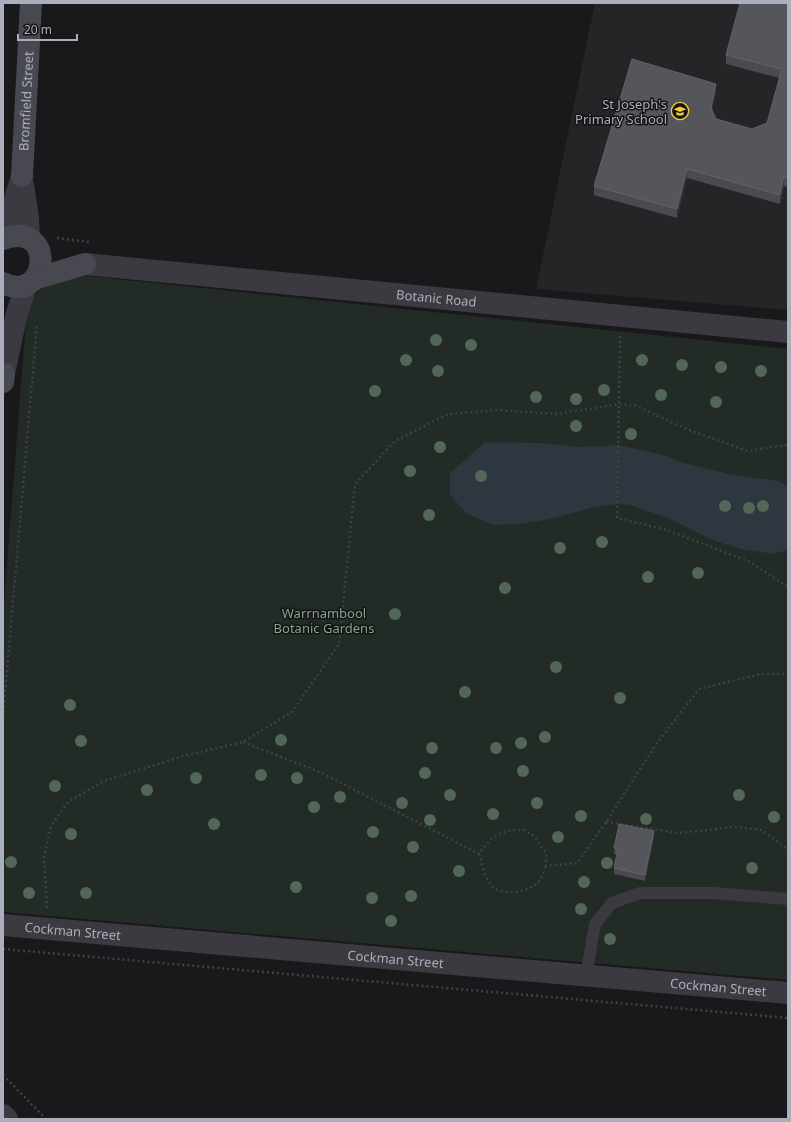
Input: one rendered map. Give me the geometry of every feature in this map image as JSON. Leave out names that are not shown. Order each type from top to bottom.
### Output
[{"type":"street","name":"Bromfield Street","points":[[31,3],[22,176],[28,218],[34,245]]},
{"type":"street","name":"Bromfield Street","points":[[3,239],[22,176]]},
{"type":"street","name":"Botanic Road","points":[[3,239],[11,236],[20,236],[34,245],[85,264],[788,332]]},
{"type":"street","points":[[3,371],[16,317],[30,282],[41,266],[41,258],[34,245]]},
{"type":"street","name":"Botanic Road","points":[[3,283],[19,287],[85,264]]},
{"type":"street","name":"Cockman Street","points":[[3,925],[788,993]]},
{"type":"street","points":[[3,1115],[7,1119]]},
{"type":"lane","points":[[586,976],[595,924],[612,903],[640,893],[714,893],[788,899]]},
{"type":"path","points":[[3,717],[38,319]]},
{"type":"path","points":[[620,332],[617,518],[667,530],[750,562],[788,587]]},
{"type":"path","points":[[47,909],[44,858],[51,826],[68,802],[104,781],[183,756],[243,742],[292,712],[339,644],[355,484],[395,442],[448,414],[497,410],[557,414],[619,404],[636,406],[689,430],[747,451],[788,445]]},
{"type":"path","points":[[546,866],[577,863],[606,822],[657,743],[699,689],[761,674],[788,674]]},
{"type":"path","points":[[243,742],[320,772],[479,854],[485,875],[492,886],[507,893],[523,891],[539,881],[546,866],[546,853],[534,836],[524,830],[511,830],[501,833],[491,839],[479,854]]},
{"type":"path","points":[[606,822],[678,833],[735,827],[762,830],[788,850]]},
{"type":"path","points":[[3,949],[788,1018]]},
{"type":"path","points":[[3,1075],[46,1119]]},
{"type":"shaded area","name":"St Joseph's Primary School","points":[[595,3],[788,3],[788,310],[536,289]]},
{"type":"shaded area","points":[[485,442],[540,443],[580,447],[619,445],[663,455],[680,462],[729,474],[779,481],[788,487],[788,550],[773,554],[741,549],[715,541],[670,519],[630,505],[618,504],[594,507],[555,518],[521,524],[492,525],[466,513],[450,495],[450,473]]},
{"type":"green space","name":"Warrnambool Botanic Gardens","points":[[87,276],[788,349],[788,980],[3,912],[3,614],[27,309],[35,295],[40,290],[59,281]]},
{"type":"building","name":"St Joseph's Primary School","points":[[740,3],[788,3],[788,178],[784,176],[780,195],[687,169],[677,209],[594,186],[632,59],[716,84],[711,108],[716,119],[752,129],[767,123],[782,69],[726,55]]},
{"type":"building","points":[[619,824],[654,831],[645,875],[614,868],[618,849],[614,848]]},
{"type":"place","name":"St Joseph's Primary School","points":[[680,111]]}]
